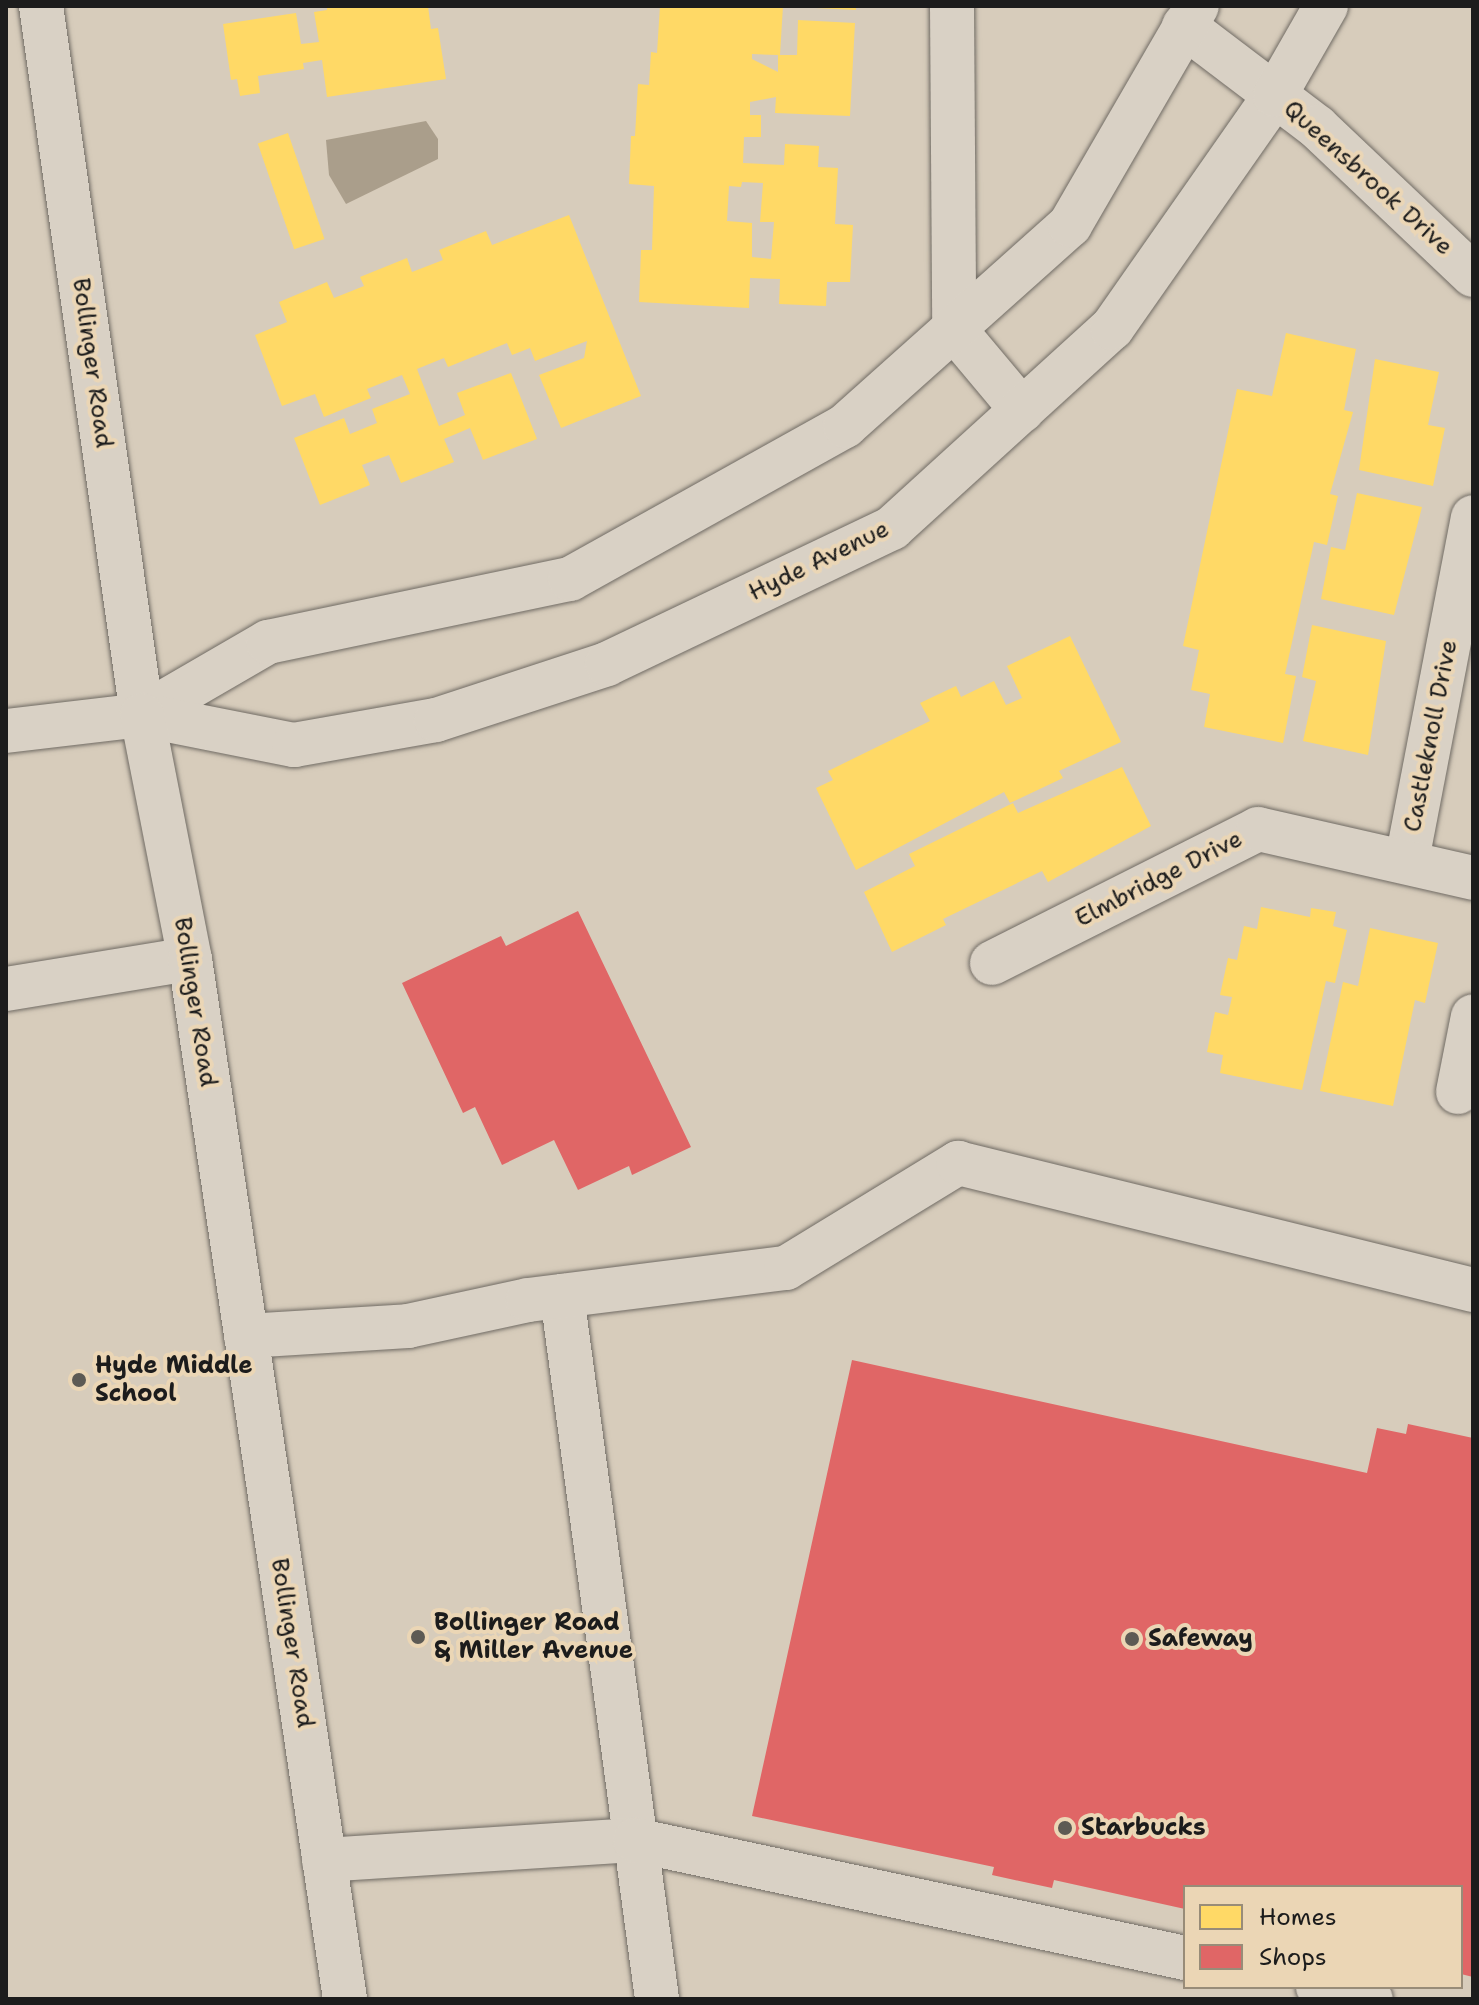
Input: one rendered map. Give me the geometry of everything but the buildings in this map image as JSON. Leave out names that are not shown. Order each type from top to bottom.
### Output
[{"type":"street","name":"Bollinger Road","points":[[41,6],[142,715],[190,959],[345,1999]]},
{"type":"street","points":[[952,6],[954,329],[1022,410]]},
{"type":"street","name":"Hyde Avenue","points":[[6,731],[142,715],[294,745],[436,720],[540,690],[607,664],[892,528],[1112,328],[1275,95],[1326,6]]},
{"type":"street","name":"Hyde Avenue","points":[[142,715],[268,642],[570,579],[845,426],[1070,225],[1190,16]]},
{"type":"street","name":"Queensbrook Drive","points":[[1190,16],[1275,95],[1317,127],[1473,275]]},
{"type":"street","name":"Castleknoll Drive","points":[[1407,860],[1473,517]]},
{"type":"street","name":"Elmbridge Drive","points":[[992,963],[1258,829],[1407,860],[1473,878]]},
{"type":"street","points":[[6,989],[190,959]]},
{"type":"street","points":[[1458,1092],[1473,1016]]},
{"type":"street","points":[[246,1336],[408,1326],[562,1296],[786,1268],[958,1163],[1473,1290]]},
{"type":"street","points":[[562,1296],[657,1999]]},
{"type":"street","points":[[324,1860],[635,1840],[1183,1958]]},
{"type":"street","points":[[1327,1989],[1371,1999]]},
{"type":"shaded area","points":[[426,121],[438,139],[438,159],[346,204],[329,175],[326,140]]},
{"type":"place","name":"Hyde Middle School","points":[[79,1380]]},
{"type":"place","name":"Bollinger Road & Miller Avenue","points":[[418,1637]]},
{"type":"place","name":"Safeway","points":[[1132,1639]]},
{"type":"place","name":"Starbucks","points":[[1065,1828]]}]
